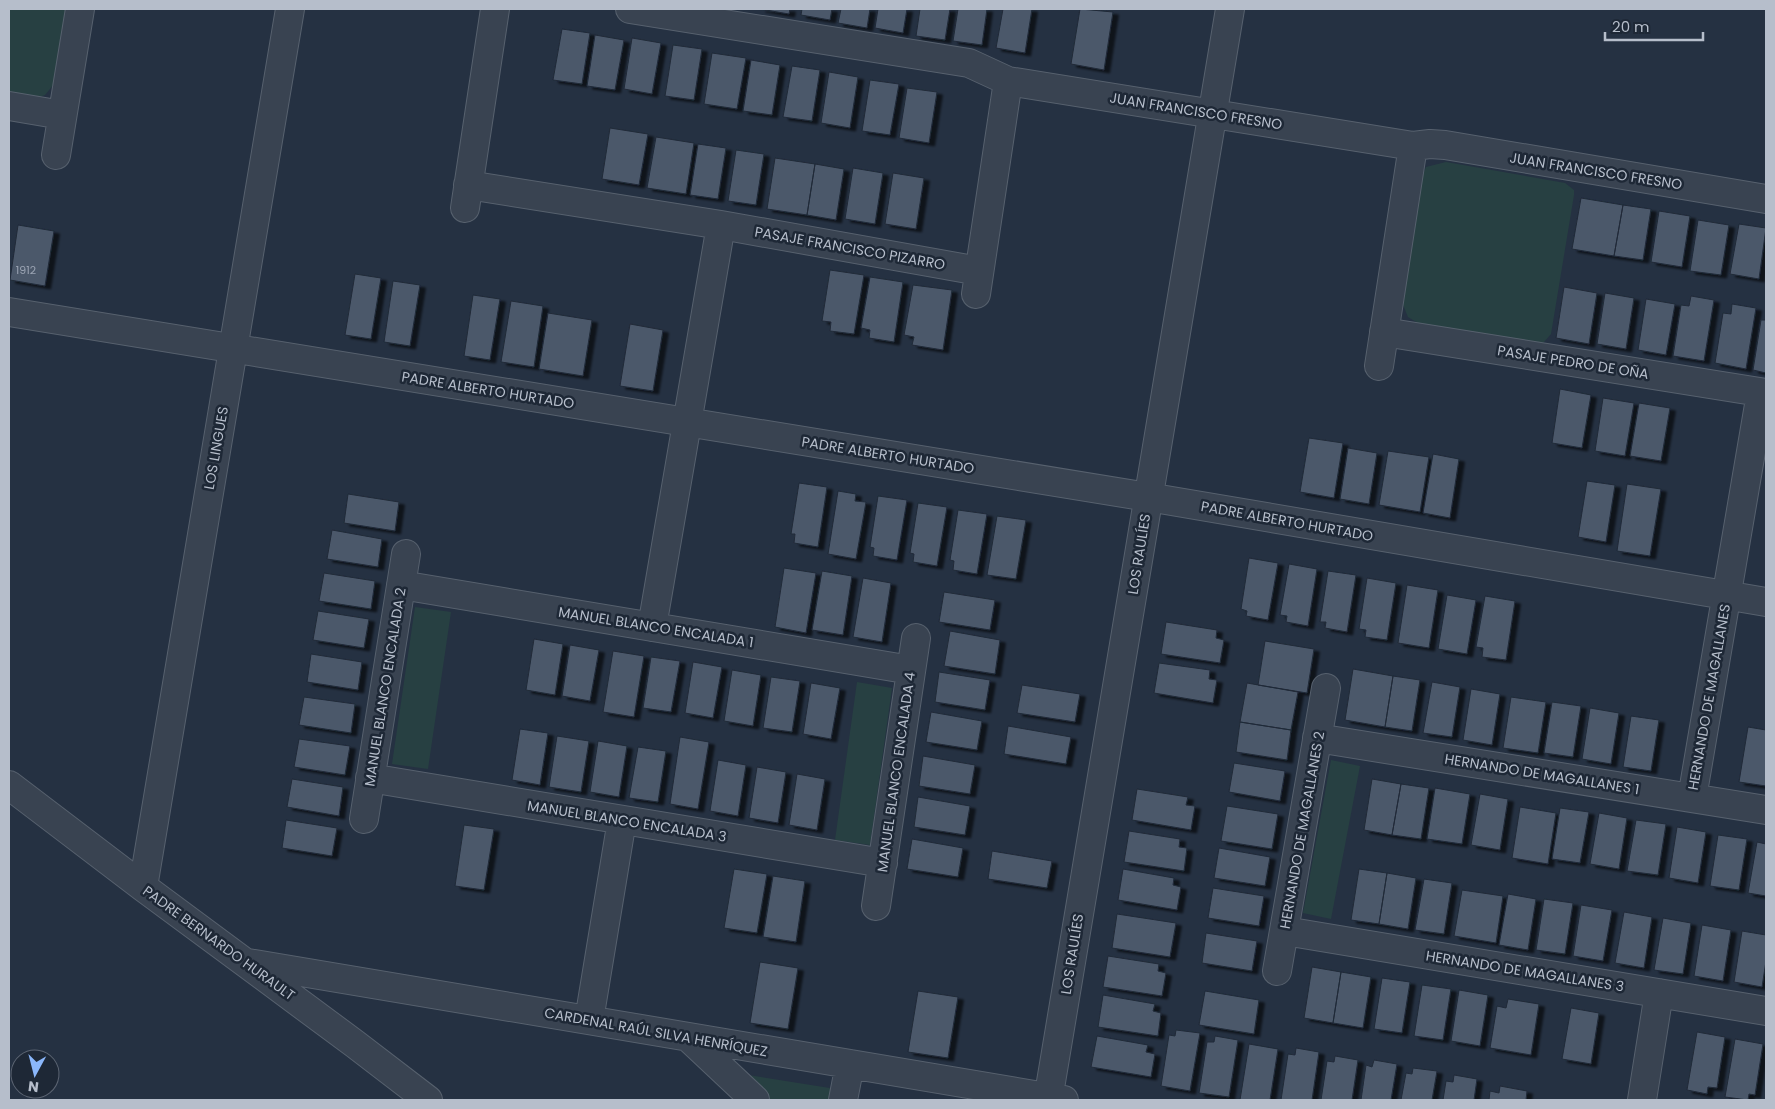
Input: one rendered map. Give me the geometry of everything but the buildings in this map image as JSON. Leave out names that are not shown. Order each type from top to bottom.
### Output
[{"type":"street","points":[[56,155],[80,9]]},
{"type":"street","name":"LOS LINGUES","points":[[143,887],[290,9]]},
{"type":"street","name":"PASAJE FRANCISCO PIZARRO","points":[[495,9],[467,196],[721,225],[977,283],[1008,81]]},
{"type":"street","name":"JUAN FRANCISCO FRESNO","points":[[630,9],[969,63],[1008,81],[1413,146],[1445,145],[1766,199]]},
{"type":"street","name":"LOS RAULÍES","points":[[1053,1099],[1148,497],[1230,9]]},
{"type":"street","points":[[9,106],[62,115]]},
{"type":"street","points":[[1378,366],[1413,146]]},
{"type":"street","points":[[652,627],[721,225]]},
{"type":"street","name":"PADRE ALBERTO HURTADO","points":[[9,312],[1148,497],[1766,602]]},
{"type":"street","name":"PASAJE PEDRO DE OÑA","points":[[1384,332],[1764,393],[1726,596]]},
{"type":"street","name":"MANUEL BLANCO ENCALADA 2","points":[[364,819],[406,554]]},
{"type":"street","name":"MANUEL BLANCO ENCALADA 1","points":[[401,585],[911,670]]},
{"type":"street","name":"HERNANDO DE MAGALLANES","points":[[1692,798],[1726,596]]},
{"type":"street","name":"MANUEL BLANCO ENCALADA 4","points":[[876,906],[916,638]]},
{"type":"street","name":"HERNANDO DE MAGALLANES 2","points":[[1278,971],[1326,688]]},
{"type":"street","name":"HERNANDO DE MAGALLANES 1","points":[[1318,738],[1766,810]]},
{"type":"street","name":"MANUEL BLANCO ENCALADA 3","points":[[370,778],[883,863]]},
{"type":"street","name":"PADRE BERNARDO HURAULT","points":[[9,785],[428,1100]]},
{"type":"street","points":[[589,1020],[622,820]]},
{"type":"street","name":"HERNANDO DE MAGALLANES 3","points":[[1285,931],[1766,1011]]},
{"type":"street","name":"CARDENAL RAÚL SILVA HENRÍQUEZ","points":[[248,963],[1053,1099]]},
{"type":"street","points":[[1642,1100],[1659,993]]},
{"type":"street","points":[[688,1037],[755,1100]]},
{"type":"street","points":[[843,1100],[850,1064]]},
{"type":"green space","points":[[9,9],[67,9],[54,84],[45,95],[32,100],[9,96]]},
{"type":"green space","points":[[1446,162],[1565,183],[1574,190],[1551,334],[1536,347],[1426,328],[1408,317],[1401,300],[1419,184],[1426,167]]},
{"type":"green space","points":[[415,607],[451,612],[428,769],[392,764]]},
{"type":"green space","points":[[857,682],[892,688],[870,845],[835,840]]},
{"type":"green space","points":[[1331,760],[1360,766],[1331,919],[1303,913]]},
{"type":"green space","points":[[736,1073],[836,1089],[833,1100],[766,1100]]}]
